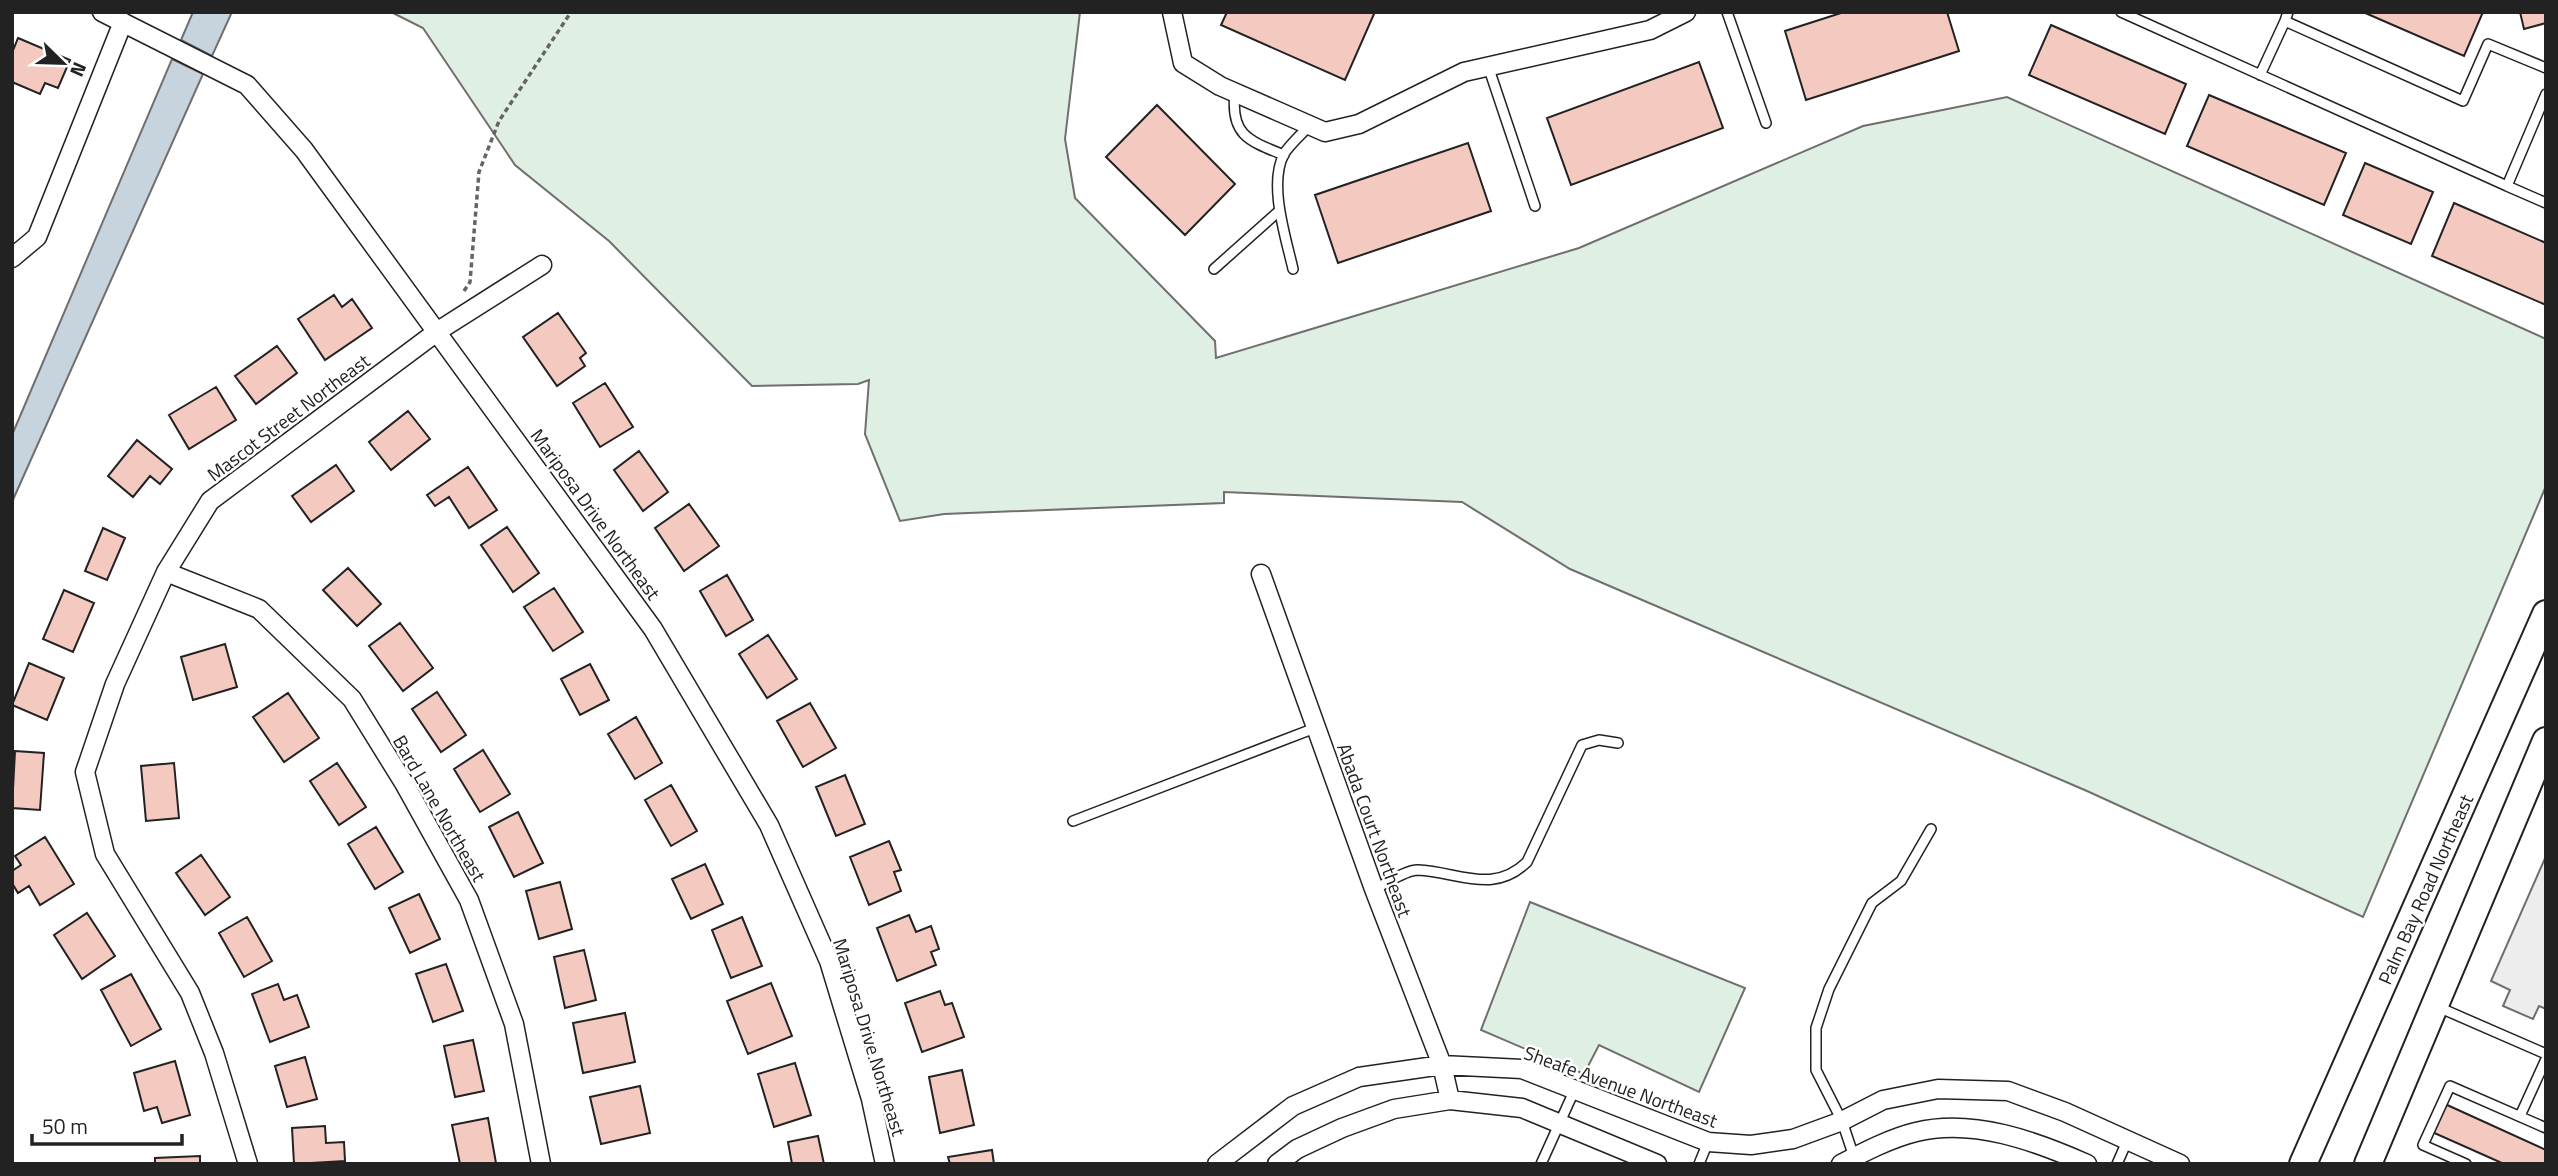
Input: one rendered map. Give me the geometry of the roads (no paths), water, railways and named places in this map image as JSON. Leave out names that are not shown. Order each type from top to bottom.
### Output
[{"type":"main road","name":"Palm Bay Road Northeast","points":[[2303,1164],[2546,614]]},
{"type":"main road","points":[[2368,1164],[2546,741]]},
{"type":"street","name":"Mariposa Drive Northeast","points":[[102,12],[247,85],[303,150],[438,331],[653,629],[768,825],[829,961],[871,1099],[885,1164]]},
{"type":"street","points":[[1172,12],[1183,63],[1235,93],[1325,132],[1359,124],[1464,72],[1650,30],[1686,12]]},
{"type":"street","points":[[12,258],[37,237],[123,22]]},
{"type":"street","name":"Mascot Street Northeast","points":[[248,1164],[214,1053],[190,993],[105,854],[85,772],[115,684],[166,572],[210,501],[438,331],[542,265]]},
{"type":"street","name":"Bard Lane Northeast","points":[[166,572],[259,609],[352,699],[404,783],[469,900],[514,1024],[541,1164]]},
{"type":"street","name":"Abada Court Northeast","points":[[1261,574],[1374,889],[1442,1065],[1450,1100]]},
{"type":"street","name":"Sheafe Avenue Northeast","points":[[1217,1164],[1293,1106],[1315,1096],[1359,1077],[1442,1065],[1522,1069],[1708,1142],[1751,1145],[1782,1140],[1842,1121],[1883,1100],[1938,1089],[2008,1091],[2128,1139],[2180,1164]]},
{"type":"street","points":[[1277,1164],[1297,1149],[1342,1128],[1394,1109],[1450,1100],[1522,1108],[1657,1164]]},
{"type":"street","points":[[1847,1161],[1916,1132],[1961,1128],[2014,1136],[2087,1164]]},
{"type":"lane","points":[[1727,12],[1766,123]]},
{"type":"lane","points":[[2121,12],[2546,203]]},
{"type":"lane","points":[[2260,75],[2287,16],[2463,101],[2488,44],[2546,68]]},
{"type":"lane","points":[[1488,66],[1535,205]]},
{"type":"lane","points":[[1235,93],[1234,122],[1241,132],[1256,144],[1284,155]]},
{"type":"lane","points":[[2507,186],[2546,94]]},
{"type":"lane","points":[[1293,269],[1279,211],[1284,155],[1310,125]]},
{"type":"lane","points":[[1214,269],[1279,211]]},
{"type":"lane","points":[[1073,821],[1315,728]]},
{"type":"lane","points":[[1374,889],[1415,870],[1488,881],[1515,874],[1527,862],[1582,745],[1599,740],[1618,743]]},
{"type":"lane","points":[[1847,1161],[1842,1121],[1816,1070],[1816,1028],[1829,989],[1872,903],[1901,881],[1931,829]]},
{"type":"lane","points":[[2433,1005],[2546,1056],[2520,1116]]},
{"type":"lane","points":[[2466,1164],[2423,1145],[2450,1086],[2546,1128]]},
{"type":"lane","points":[[1541,1164],[1575,1089]]},
{"type":"lane","points":[[2117,1164],[2128,1139]]},
{"type":"lane","points":[[1699,1164],[1708,1142]]}]
